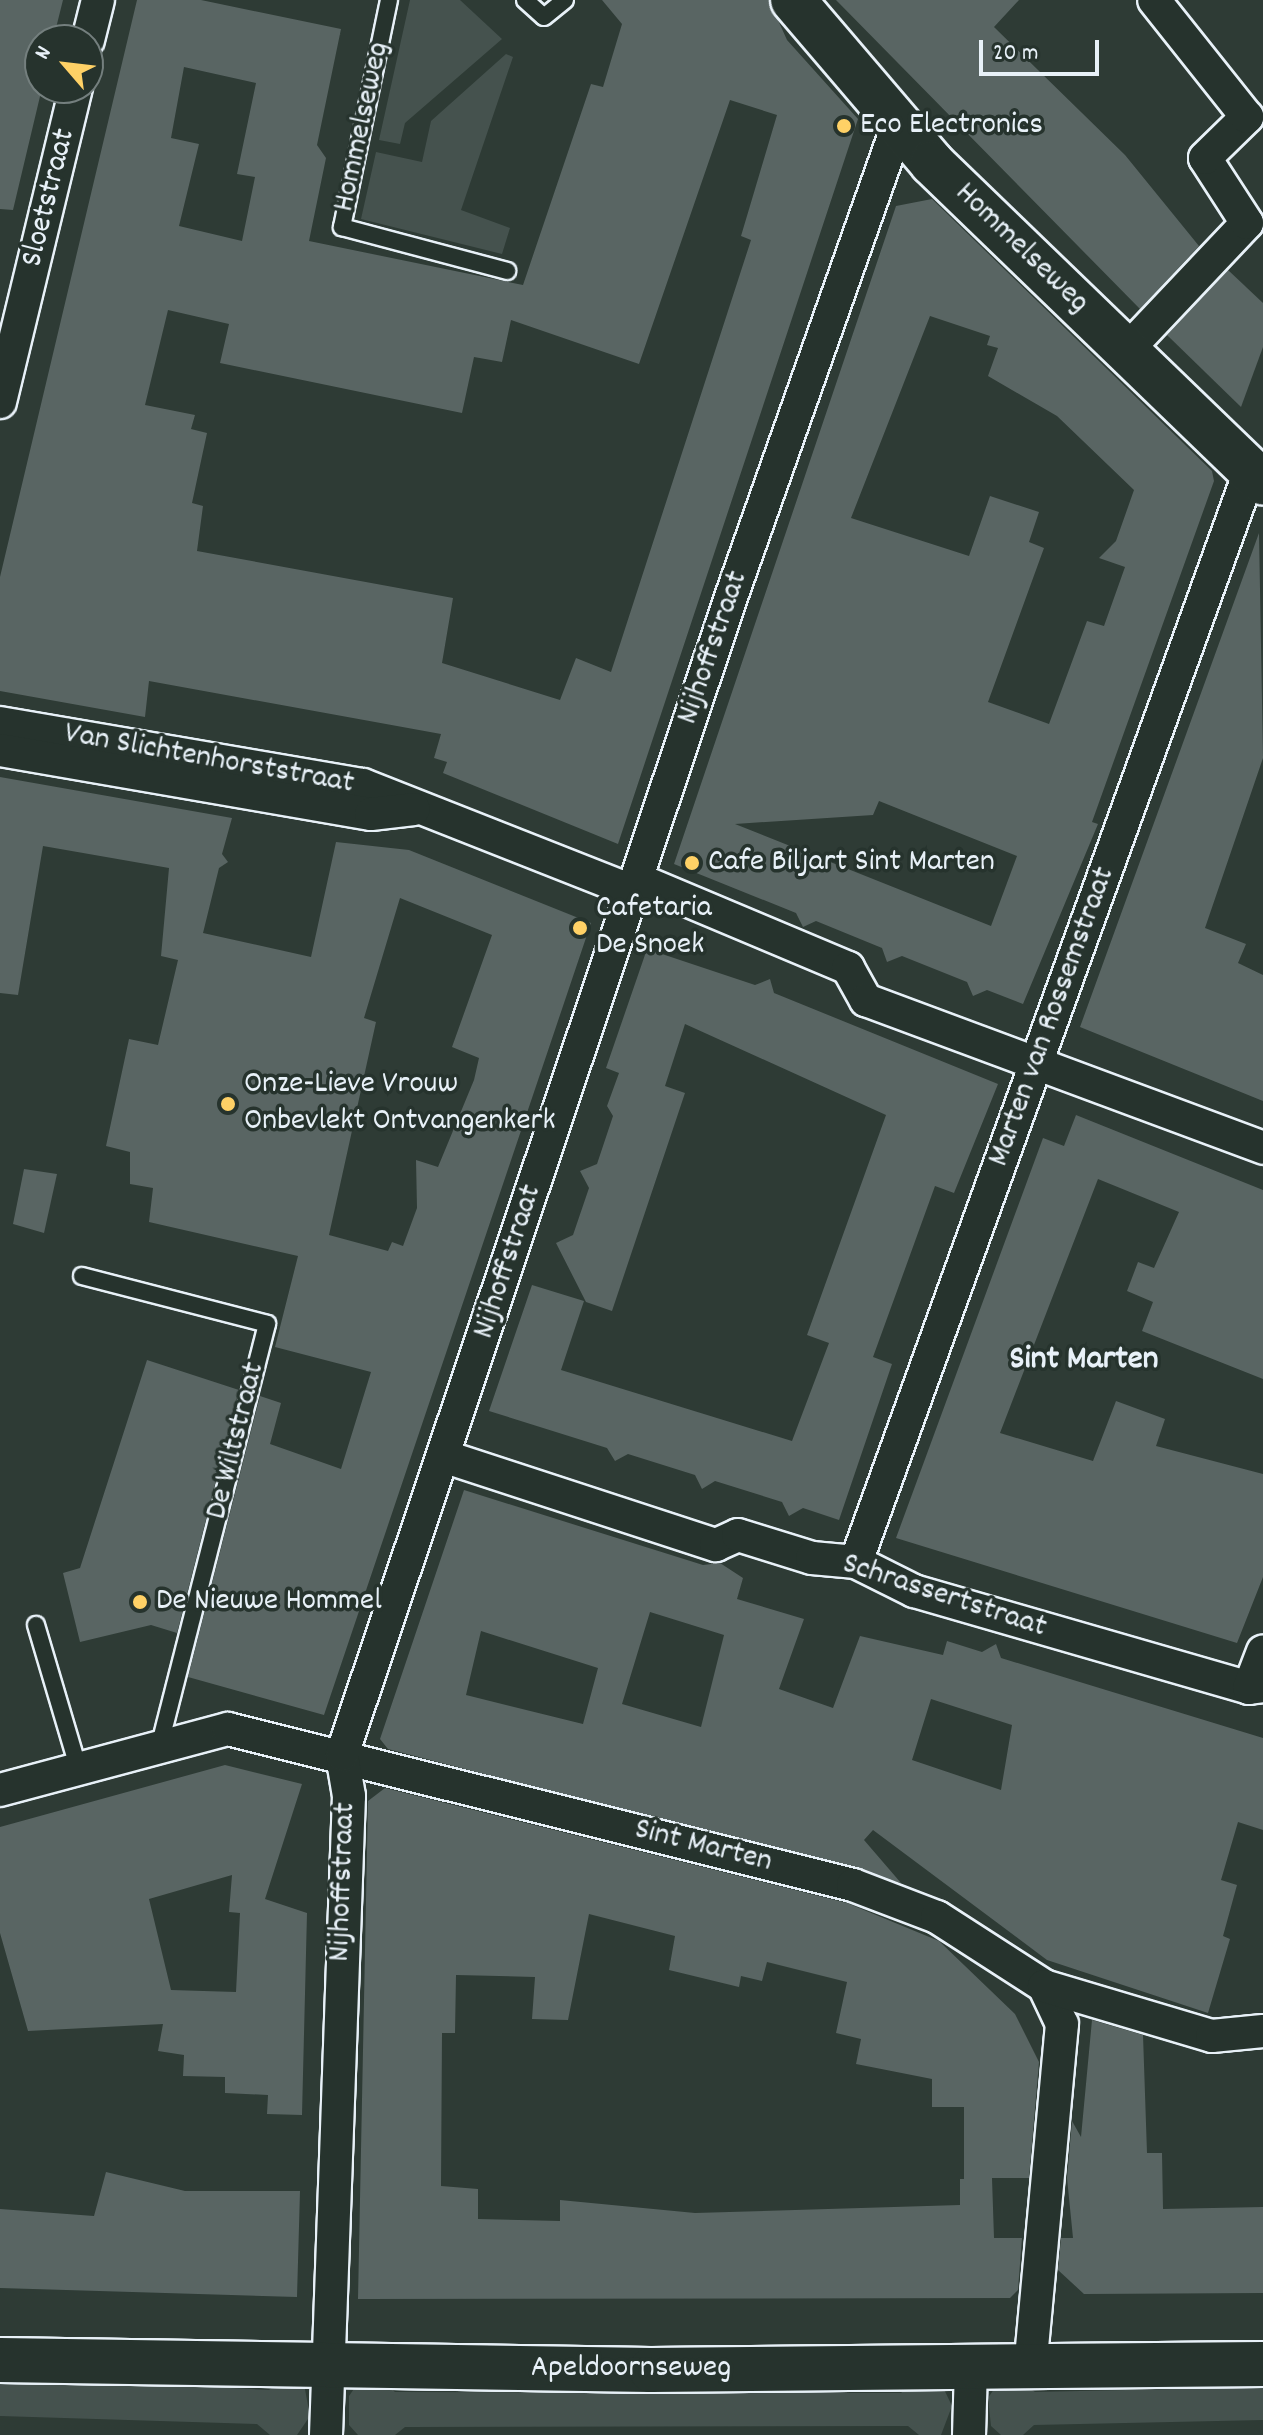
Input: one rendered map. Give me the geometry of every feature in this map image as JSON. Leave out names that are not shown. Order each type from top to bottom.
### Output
[{"type":"main road","name":"Hommelseweg","points":[[793,0],[898,125],[1256,477]]},
{"type":"main road","name":"Apeldoornseweg","points":[[0,2360],[327,2367],[971,2369],[1263,2364]]},
{"type":"street","points":[[92,24],[98,0]]},
{"type":"street","points":[[1126,351],[1247,223],[1205,158],[1247,117],[1154,0]]},
{"type":"street","name":"Sloetstraat","points":[[0,402],[72,104]]},
{"type":"street","name":"Nijhoffstraat","points":[[326,2435],[349,1796],[342,1755],[898,125]]},
{"type":"street","name":"Marten van Rossemstraat","points":[[856,1562],[1199,610],[1256,477]]},
{"type":"street","name":"Van Slichtenhorststraat","points":[[0,723],[363,785],[414,809],[636,886],[848,968],[866,1000],[1263,1148]]},
{"type":"street","name":"Van Slichtenhorststraat","points":[[0,750],[371,814],[414,809]]},
{"type":"street","name":"Schrassertstraat","points":[[446,1457],[716,1545],[738,1535],[812,1558],[856,1562],[914,1591],[1256,1687]]},
{"type":"street","points":[[1256,1687],[1263,1652]]},
{"type":"street","points":[[0,1790],[160,1744],[228,1729],[342,1755]]},
{"type":"street","name":"Sint Marten","points":[[342,1755],[853,1885],[937,1917],[1044,1986],[1212,2036],[1263,2031]]},
{"type":"street","points":[[1030,2367],[1061,2093],[1062,2024],[1044,1986]]},
{"type":"street","points":[[969,2435],[971,2369]]},
{"type":"lane","name":"Hommelseweg","points":[[389,0],[342,227],[507,271]]},
{"type":"lane","points":[[525,0],[544,17],[565,0]]},
{"type":"lane","name":"De Wiltstraat","points":[[82,1276],[267,1324],[160,1744]]},
{"type":"lane","points":[[36,1625],[78,1767]]},
{"type":"shaded area","points":[[410,0],[460,0],[502,39],[405,123],[400,144],[379,140]]},
{"type":"shaded area","points":[[506,54],[513,57],[461,210],[510,228],[502,254],[361,219],[376,152],[422,162],[431,121]]},
{"type":"shaded area","points":[[28,2378],[269,2390],[283,2379],[304,2384],[310,2416],[297,2435],[270,2435],[257,2424],[0,2416],[0,2384]]},
{"type":"shaded area","points":[[382,2379],[395,2392],[901,2393],[914,2382],[942,2385],[952,2406],[941,2435],[919,2435],[908,2426],[405,2427],[395,2435],[358,2435],[349,2425],[349,2396],[358,2383]]},
{"type":"shaded area","points":[[1017,2379],[1035,2392],[1263,2387],[1263,2420],[1034,2425],[1023,2435],[1001,2435],[991,2426],[988,2398],[998,2383]]},
{"type":"building","points":[[0,0],[63,0],[57,24],[24,24],[24,104],[38,104],[13,210],[0,209]]},
{"type":"building","points":[[137,0],[201,0],[341,29],[317,145],[326,158],[309,241],[523,285],[591,84],[603,87],[622,24],[602,0],[769,0],[787,40],[858,119],[618,844],[443,773],[447,762],[434,758],[441,734],[149,681],[145,717],[0,691],[0,577]],"holes":[[[184,67],[256,83],[237,174],[255,177],[242,241],[179,226],[199,144],[171,138]],[[730,100],[777,115],[741,236],[751,240],[611,672],[576,658],[560,700],[442,663],[453,598],[197,551],[203,506],[192,503],[207,433],[191,429],[195,415],[145,405],[168,310],[229,324],[220,363],[462,413],[474,357],[502,362],[511,320],[639,364]]]},
{"type":"building","points":[[836,0],[1019,0],[994,27],[1125,155],[1199,246],[1140,309]]},
{"type":"building","points":[[932,199],[1212,471],[1214,481],[1092,822],[1098,824],[1023,1004],[987,990],[973,996],[967,982],[902,956],[887,962],[882,948],[816,921],[803,927],[796,913],[674,864],[896,206]],"holes":[[[930,316],[990,336],[987,345],[998,348],[988,376],[1057,416],[1134,490],[1116,541],[1099,558],[1125,567],[1104,626],[1087,621],[1049,724],[988,702],[1044,548],[1029,542],[1039,512],[990,496],[969,556],[851,518]],[[879,801],[1017,856],[991,926],[735,824],[873,815]]]},
{"type":"building","points":[[1228,270],[1263,303],[1263,347],[1241,407],[1167,335]]},
{"type":"building","points":[[1259,533],[1263,758],[1205,928],[1246,944],[1238,963],[1263,975],[1263,1101],[1080,1027]]},
{"type":"building","points":[[0,777],[232,818],[222,854],[228,862],[219,868],[203,933],[311,957],[336,842],[409,850],[591,923],[324,1715],[188,1677],[260,1396],[281,1403],[270,1444],[341,1469],[371,1372],[275,1347],[298,1256],[149,1222],[153,1188],[130,1184],[130,1152],[106,1146],[129,1039],[158,1045],[178,960],[161,956],[169,868],[43,846],[18,995],[0,993]],"holes":[[[400,898],[492,935],[452,1047],[479,1058],[474,1080],[438,1167],[416,1160],[417,1208],[403,1246],[392,1242],[388,1251],[329,1235],[376,1022],[364,1018]]]},
{"type":"building","points":[[647,949],[755,985],[770,979],[774,993],[998,1084],[954,1193],[935,1186],[873,1357],[892,1364],[839,1520],[803,1508],[789,1516],[782,1502],[715,1481],[702,1489],[695,1475],[628,1454],[615,1461],[607,1448],[489,1411],[532,1285],[584,1301],[561,1370],[792,1441],[829,1343],[807,1335],[886,1115],[685,1024],[665,1086],[685,1093],[612,1311],[586,1302],[556,1243],[573,1235],[589,1188],[580,1171],[597,1164],[613,1116],[607,1106],[619,1073],[606,1068]]},
{"type":"building","points":[[1076,1115],[1263,1190],[1263,1379],[1142,1331],[1153,1302],[1127,1291],[1138,1262],[1154,1268],[1179,1212],[1098,1179],[1000,1433],[1093,1461],[1116,1401],[1165,1419],[1156,1446],[1263,1474],[1263,1577],[1237,1643],[896,1538],[1043,1138],[1064,1146]]},
{"type":"building","points":[[24,1169],[57,1174],[44,1233],[13,1224]]},
{"type":"building","points":[[147,1360],[239,1390],[177,1633],[151,1625],[80,1642],[63,1573],[80,1568]]},
{"type":"building","points":[[464,1490],[703,1565],[720,1563],[743,1578],[737,1599],[804,1619],[779,1689],[833,1708],[860,1636],[943,1655],[947,1641],[982,1652],[996,1644],[1001,1658],[1263,1738],[1263,1830],[1238,1822],[1221,1880],[1237,1885],[1223,1936],[1230,1939],[1208,2013],[1047,1960],[873,1830],[864,1840],[901,1883],[388,1749],[380,1739]],"holes":[[[650,1612],[724,1635],[701,1727],[622,1704]],[[481,1631],[598,1668],[583,1724],[466,1695]],[[931,1699],[1012,1725],[1001,1790],[912,1760]]]},
{"type":"building","points":[[225,1765],[302,1784],[265,1899],[307,1913],[302,2115],[267,2114],[268,2095],[225,2093],[225,2077],[183,2076],[184,2055],[158,2051],[163,2024],[28,2031],[0,1933],[0,1827]],"holes":[[[232,1875],[229,1912],[240,1913],[236,1992],[171,1990],[149,1899]]]},
{"type":"building","points":[[385,1788],[847,1903],[939,1941],[1015,2014],[1039,2062],[1029,2178],[992,2178],[994,2238],[1022,2238],[1018,2290],[1010,2298],[358,2299],[368,1801]],"holes":[[[589,1914],[675,1936],[669,1970],[739,1987],[741,1976],[762,1981],[767,1962],[847,1982],[836,2033],[861,2039],[856,2064],[932,2079],[932,2107],[964,2107],[964,2179],[960,2179],[960,2205],[695,2213],[560,2200],[560,2221],[478,2219],[478,2189],[441,2186],[442,2033],[455,2033],[456,1975],[535,1977],[532,2019],[568,2020]]]},
{"type":"building","points":[[1092,2020],[1143,2035],[1147,2153],[1162,2153],[1163,2209],[1263,2207],[1263,2293],[1084,2294],[1058,2270],[1061,2238],[1073,2238],[1067,2178],[1072,2121],[1081,2137]]},
{"type":"building","points":[[106,2172],[185,2191],[300,2191],[297,2297],[0,2288],[0,2209],[94,2216]]},
{"type":"place","name":"Eco Electronics","points":[[844,126]]},
{"type":"place","name":"Cafe Biljart Sint Marten","points":[[692,863]]},
{"type":"place","name":"Cafetaria De Snoek","points":[[580,928]]},
{"type":"place","name":"Onze-Lieve Vrouw Onbevlekt Ontvangenkerk","points":[[228,1104]]},
{"type":"place","name":"De Nieuwe Hommel","points":[[140,1602]]},
{"type":"district","name":"Sint Marten","points":[[1084,1361]]}]
